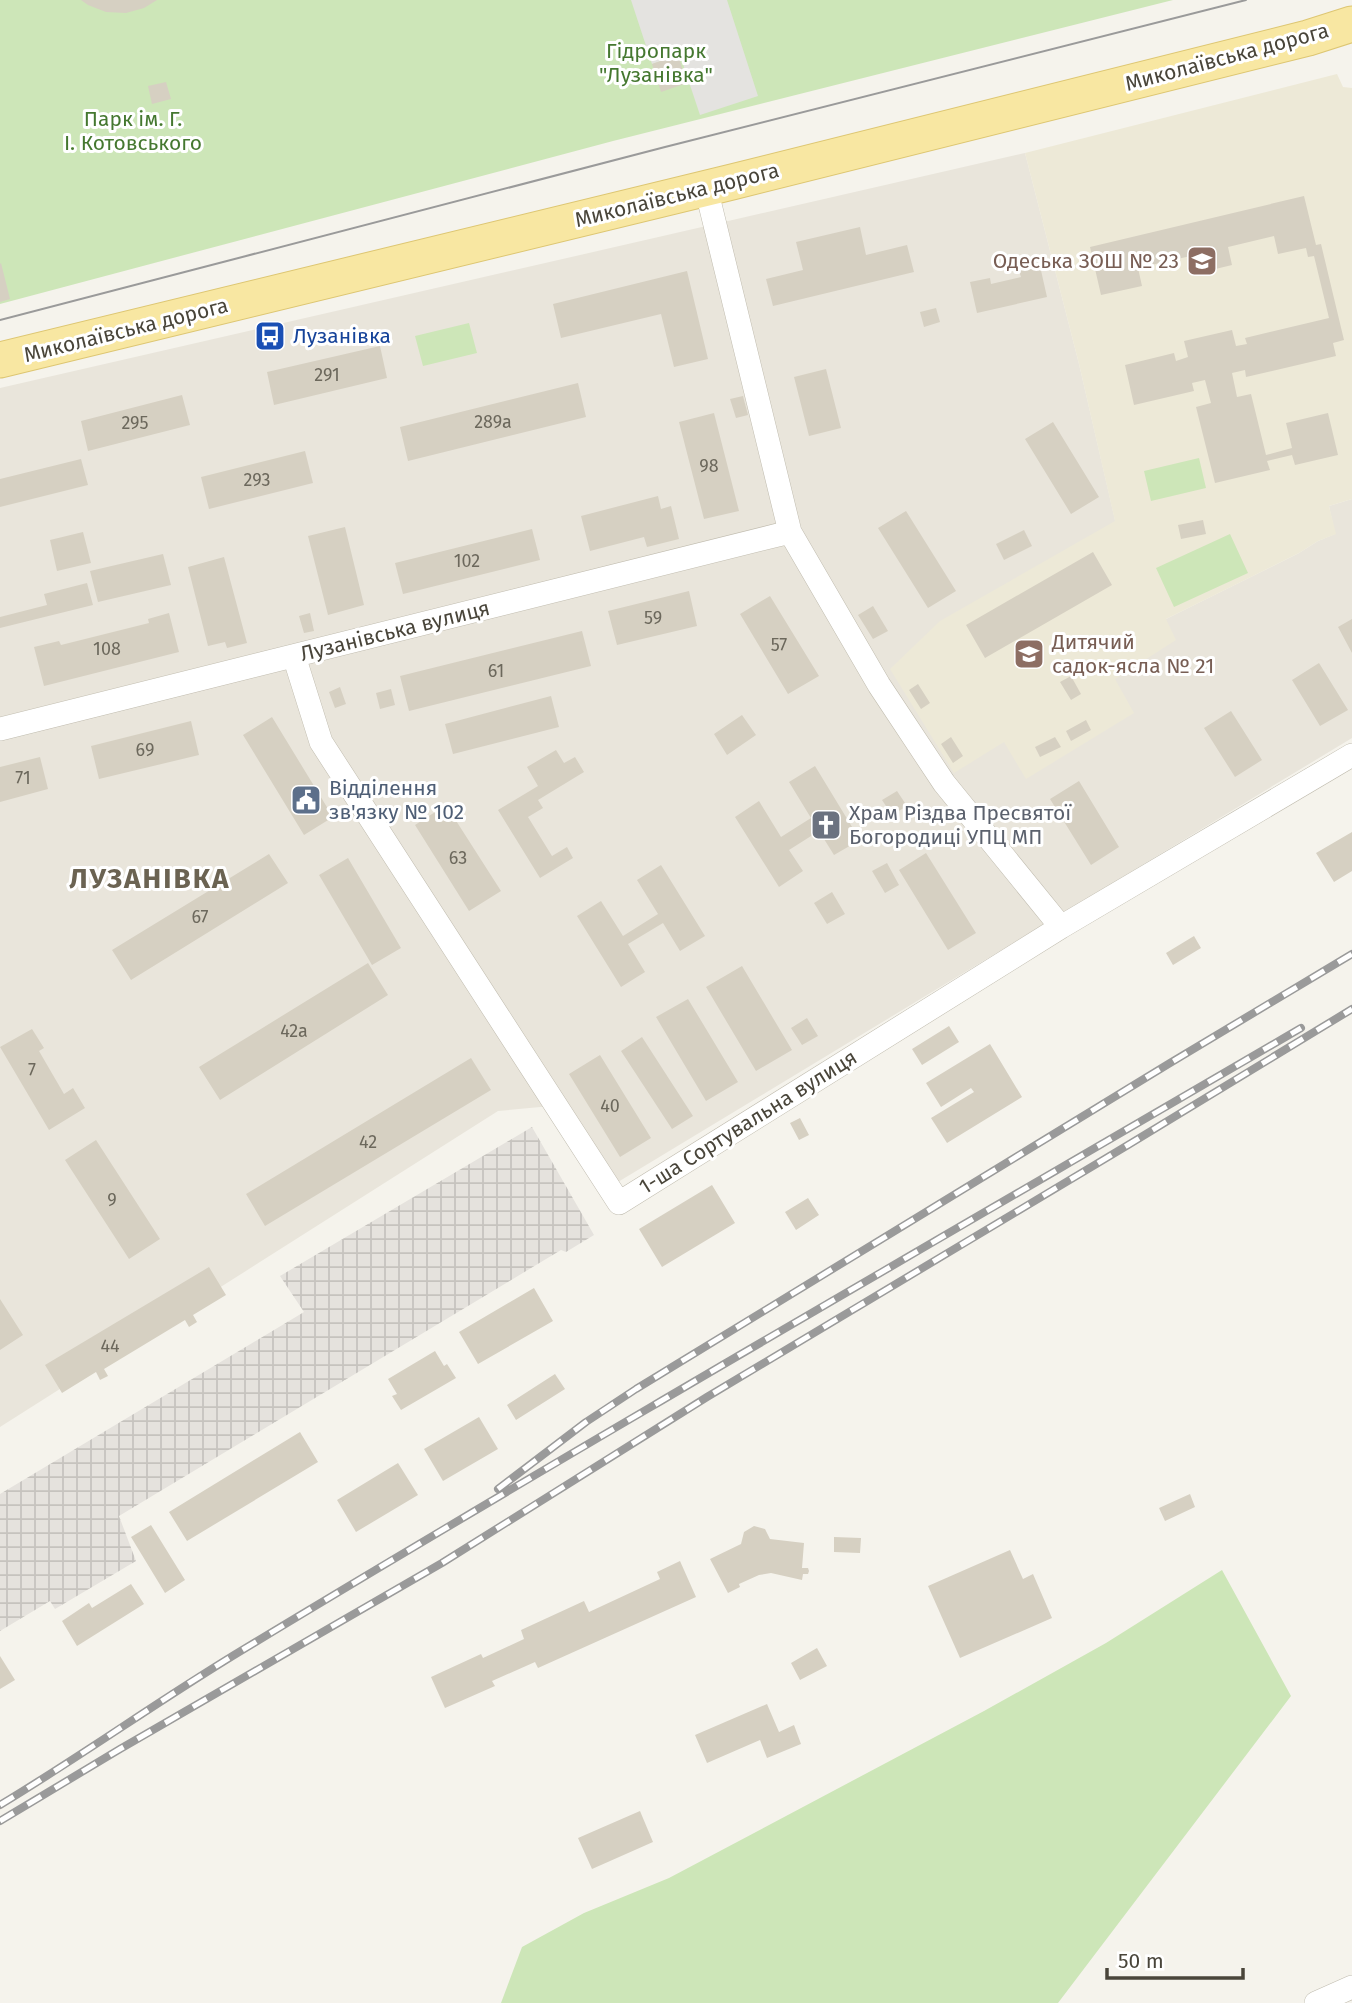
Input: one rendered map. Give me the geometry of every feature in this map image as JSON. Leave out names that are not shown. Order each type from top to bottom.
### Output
[{"type":"main road","name":"Миколаївська дорога","points":[[0,360],[706,188],[1308,38],[1352,24]]},
{"type":"street","points":[[706,188],[790,531],[879,685],[944,783],[1060,927]]},
{"type":"street","name":"Лузанівська вулиця","points":[[0,729],[790,531]]},
{"type":"street","name":"1-ша Сортувальна вулиця","points":[[294,656],[321,742],[619,1203],[1060,927],[1352,755]]},
{"type":"street","points":[[1316,2003],[1352,1987]]},
{"type":"shaded area","points":[[631,0],[727,0],[758,96],[700,115],[680,55],[652,64]]},
{"type":"shaded area","name":"Одеська ЗОШ № 23","points":[[1337,74],[1343,87],[1352,88],[1352,499],[1329,506],[1336,534],[1166,619],[1176,640],[1115,679],[1134,713],[1026,779],[1004,742],[954,773],[890,669],[940,621],[1115,521],[1079,364],[1025,153]]},
{"type":"shaded area","points":[[1025,153],[1079,364],[1121,546],[1166,619],[1335,534],[1329,506],[1352,499],[1352,738],[618,1182],[562,1105],[498,1111],[0,1427],[0,388]]},
{"type":"shaded area","points":[[532,1127],[594,1235],[566,1252],[561,1250],[119,1516],[136,1561],[55,1609],[50,1601],[0,1631],[0,1494],[304,1312],[280,1276]]},
{"type":"green space","name":"Парк ім. Г. І. Котовського","points":[[0,0],[1173,0],[613,141],[0,304]]},
{"type":"green space","points":[[469,323],[477,353],[423,366],[415,336]]},
{"type":"green space","points":[[1199,458],[1206,488],[1151,501],[1144,471]]},
{"type":"green space","points":[[1230,534],[1248,573],[1174,607],[1156,568]]},
{"type":"green space","points":[[1222,1570],[1291,1696],[1058,2003],[501,2003],[522,1947],[584,1913],[669,1878],[984,1711],[1106,1643]]},
{"type":"building","points":[[81,0],[157,0],[144,8],[126,13],[106,12]]},
{"type":"building","points":[[678,55],[687,83],[661,92],[652,64]]},
{"type":"building","points":[[166,82],[171,99],[152,104],[148,86]]},
{"type":"building","points":[[1304,196],[1316,245],[1321,244],[1344,340],[1333,343],[1336,356],[1246,377],[1245,370],[1232,373],[1237,397],[1251,394],[1266,455],[1292,448],[1286,423],[1328,413],[1338,455],[1295,465],[1292,455],[1267,461],[1270,470],[1215,483],[1196,407],[1211,403],[1205,380],[1192,383],[1194,391],[1134,405],[1125,365],[1174,353],[1176,361],[1188,357],[1184,341],[1232,330],[1236,346],[1247,344],[1245,338],[1329,318],[1314,256],[1308,257],[1306,248],[1278,254],[1274,236],[1228,247],[1232,265],[1199,273],[1195,255],[1138,268],[1142,286],[1101,295],[1090,247]]},
{"type":"building","points":[[860,227],[866,255],[907,245],[914,272],[773,306],[766,279],[803,270],[796,242]]},
{"type":"building","points":[[0,264],[10,299],[0,302]]},
{"type":"building","points":[[1040,266],[1047,297],[977,313],[970,282],[990,278],[991,284],[1021,277],[1019,271]]},
{"type":"building","points":[[687,271],[708,359],[674,367],[661,314],[561,338],[553,304]]},
{"type":"building","points":[[936,308],[940,322],[924,327],[920,312]]},
{"type":"building","points":[[380,346],[387,378],[274,405],[267,372]]},
{"type":"building","points":[[826,369],[841,428],[809,436],[794,377]]},
{"type":"building","points":[[578,383],[586,417],[408,461],[400,427]]},
{"type":"building","points":[[182,395],[190,425],[88,451],[81,421]]},
{"type":"building","points":[[743,396],[748,415],[736,418],[730,399]]},
{"type":"building","points":[[714,413],[739,511],[704,519],[679,422]]},
{"type":"building","points":[[1053,422],[1099,497],[1071,514],[1025,439]]},
{"type":"building","points":[[305,451],[313,483],[209,509],[201,477]]},
{"type":"building","points":[[81,459],[88,485],[0,507],[0,479]]},
{"type":"building","points":[[658,496],[661,509],[671,506],[679,539],[647,547],[644,537],[590,551],[581,516]]},
{"type":"building","points":[[906,511],[956,591],[928,608],[878,528]]},
{"type":"building","points":[[1203,520],[1206,534],[1181,539],[1178,525]]},
{"type":"building","points":[[345,527],[364,605],[328,615],[308,536]]},
{"type":"building","points":[[532,529],[540,560],[403,594],[395,563]]},
{"type":"building","points":[[1024,530],[1032,546],[1004,560],[996,544]]},
{"type":"building","points":[[83,532],[91,563],[57,571],[50,540]]},
{"type":"building","points":[[1093,552],[1112,585],[985,658],[966,625]]},
{"type":"building","points":[[163,554],[171,585],[98,602],[90,571]]},
{"type":"building","points":[[224,557],[247,643],[227,648],[225,642],[208,646],[188,567]]},
{"type":"building","points":[[87,583],[93,605],[0,628],[0,617],[47,605],[44,594]]},
{"type":"building","points":[[689,591],[697,626],[617,645],[608,611]]},
{"type":"building","points":[[770,596],[819,676],[788,694],[740,614]]},
{"type":"building","points":[[873,606],[888,631],[873,639],[858,615]]},
{"type":"building","points":[[169,613],[179,652],[44,686],[34,647],[59,641],[61,645],[149,623],[148,619]]},
{"type":"building","points":[[310,613],[314,631],[304,633],[299,616]]},
{"type":"building","points":[[1352,619],[1352,653],[1338,627]]},
{"type":"building","points":[[582,631],[591,666],[409,711],[400,676]]},
{"type":"building","points":[[1319,663],[1348,710],[1320,726],[1292,680]]},
{"type":"building","points":[[1071,676],[1081,694],[1071,700],[1060,682]]},
{"type":"building","points":[[918,684],[930,703],[921,709],[909,690]]},
{"type":"building","points":[[340,687],[346,704],[335,708],[329,692]]},
{"type":"building","points":[[391,689],[395,705],[380,709],[376,693]]},
{"type":"building","points":[[551,696],[559,727],[453,754],[445,724]]},
{"type":"building","points":[[1231,711],[1262,760],[1235,777],[1204,728]]},
{"type":"building","points":[[742,715],[756,735],[727,755],[714,734]]},
{"type":"building","points":[[272,717],[333,817],[304,835],[243,735]]},
{"type":"building","points":[[1086,720],[1091,730],[1071,741],[1066,731]]},
{"type":"building","points":[[191,721],[199,755],[99,779],[91,746]]},
{"type":"building","points":[[951,737],[963,756],[953,763],[941,744]]},
{"type":"building","points":[[1055,737],[1061,747],[1040,757],[1035,747]]},
{"type":"building","points":[[556,750],[564,763],[575,757],[584,772],[538,800],[543,808],[528,817],[552,856],[567,847],[573,858],[540,878],[498,810],[538,786],[527,767]]},
{"type":"building","points":[[40,757],[48,789],[0,802],[0,767]]},
{"type":"building","name":"Храм Різдва Пресвятої Богородиці УПЦ МП","points":[[815,766],[860,840],[834,855],[819,831],[789,850],[803,871],[779,887],[735,817],[759,801],[781,837],[811,818],[789,782]]},
{"type":"building","points":[[1079,781],[1119,847],[1091,865],[1050,799]]},
{"type":"building","points":[[897,791],[907,806],[892,815],[882,800]]},
{"type":"building","points":[[446,805],[501,891],[469,911],[415,825]]},
{"type":"building","points":[[1352,832],[1352,871],[1334,882],[1316,853]]},
{"type":"building","points":[[926,853],[976,933],[948,950],[899,870]]},
{"type":"building","points":[[269,854],[288,883],[131,980],[112,950]]},
{"type":"building","points":[[348,858],[401,948],[372,965],[319,875]]},
{"type":"building","points":[[887,863],[899,885],[885,893],[872,871]]},
{"type":"building","points":[[661,865],[705,936],[680,951],[663,923],[628,944],[645,972],[621,987],[577,916],[601,901],[623,936],[658,914],[637,880]]},
{"type":"building","points":[[832,892],[845,914],[827,924],[814,903]]},
{"type":"building","points":[[1194,936],[1201,948],[1173,965],[1166,953]]},
{"type":"building","points":[[368,963],[388,995],[220,1100],[199,1067]]},
{"type":"building","points":[[742,966],[792,1050],[756,1071],[706,987]]},
{"type":"building","points":[[688,999],[738,1082],[706,1101],[656,1017]]},
{"type":"building","points":[[807,1018],[818,1036],[802,1045],[791,1028]]},
{"type":"building","points":[[949,1026],[959,1042],[922,1065],[912,1049]]},
{"type":"building","points":[[32,1029],[44,1048],[39,1051],[64,1094],[73,1088],[85,1108],[49,1130],[0,1047]]},
{"type":"building","points":[[642,1037],[693,1116],[672,1129],[621,1051]]},
{"type":"building","points":[[990,1044],[1022,1097],[947,1143],[931,1118],[974,1092],[971,1088],[941,1107],[926,1083]]},
{"type":"building","points":[[600,1055],[651,1138],[620,1157],[569,1074]]},
{"type":"building","points":[[471,1058],[491,1090],[265,1226],[246,1194]]},
{"type":"building","points":[[800,1118],[809,1135],[799,1140],[790,1123]]},
{"type":"building","points":[[96,1140],[160,1239],[129,1259],[65,1160]]},
{"type":"building","points":[[712,1185],[735,1223],[662,1267],[639,1229]]},
{"type":"building","points":[[808,1198],[819,1215],[796,1230],[785,1212]]},
{"type":"building","points":[[209,1267],[226,1295],[193,1315],[197,1322],[189,1327],[185,1320],[104,1369],[108,1376],[100,1380],[96,1372],[62,1393],[45,1365]]},
{"type":"building","points":[[534,1288],[553,1321],[478,1364],[459,1332]]},
{"type":"building","points":[[0,1299],[23,1335],[0,1350]]},
{"type":"building","points":[[435,1351],[444,1366],[447,1364],[456,1378],[401,1410],[392,1396],[397,1394],[388,1379]]},
{"type":"building","points":[[555,1374],[565,1389],[516,1420],[507,1405]]},
{"type":"building","points":[[479,1417],[498,1449],[443,1481],[424,1449]]},
{"type":"building","points":[[300,1432],[318,1462],[187,1541],[169,1512]]},
{"type":"building","points":[[398,1463],[418,1495],[356,1532],[337,1500]]},
{"type":"building","points":[[1190,1494],[1195,1507],[1165,1521],[1159,1508]]},
{"type":"building","points":[[151,1525],[185,1580],[165,1593],[131,1537]]},
{"type":"building","points":[[754,1526],[765,1529],[770,1539],[804,1543],[802,1568],[808,1568],[809,1571],[808,1574],[803,1574],[802,1580],[771,1573],[759,1575],[739,1584],[740,1587],[728,1593],[710,1559],[741,1544],[744,1532]]},
{"type":"building","points":[[834,1537],[861,1538],[860,1553],[834,1552]]},
{"type":"building","points":[[1010,1550],[1023,1579],[1033,1574],[1052,1618],[960,1658],[928,1586]]},
{"type":"building","points":[[680,1561],[696,1597],[538,1668],[535,1662],[492,1681],[495,1686],[445,1708],[431,1677],[481,1654],[483,1658],[524,1639],[521,1630],[584,1601],[589,1612],[660,1579],[657,1572]]},
{"type":"building","points":[[131,1584],[144,1604],[77,1646],[62,1621],[89,1603],[92,1608]]},
{"type":"building","points":[[817,1648],[827,1666],[800,1680],[791,1663]]},
{"type":"building","points":[[0,1656],[15,1680],[0,1689]]},
{"type":"building","points":[[767,1704],[779,1732],[794,1725],[801,1744],[767,1758],[760,1740],[707,1763],[695,1735]]},
{"type":"building","points":[[640,1811],[653,1842],[592,1869],[578,1838]]},
{"type":"tram line","points":[[0,320],[665,147],[1246,0]]},
{"type":"railway","points":[[498,1489],[586,1422],[636,1389],[1352,954]]},
{"type":"railway","points":[[0,1821],[442,1563],[707,1397],[1352,1009]]},
{"type":"railway","points":[[0,1805],[213,1668],[375,1570],[1301,1028]]},
{"type":"place","name":"Одеська ЗОШ № 23","points":[[1202,261]]},
{"type":"place","name":"Лузанівка","points":[[270,336]]},
{"type":"place","name":"Дитячий садок-ясла № 21","points":[[1029,654]]},
{"type":"place","name":"Відділення зв'язку № 102","points":[[306,800]]},
{"type":"place","name":"Храм Різдва Пресвятої Богородиці УПЦ МП","points":[[826,825]]},
{"type":"district","name":"ЛУЗАНІВКА","points":[[150,878]]},
{"type":"park label","name":"Гідропарк \"Лузанівка\"","points":[[656,63]]}]
